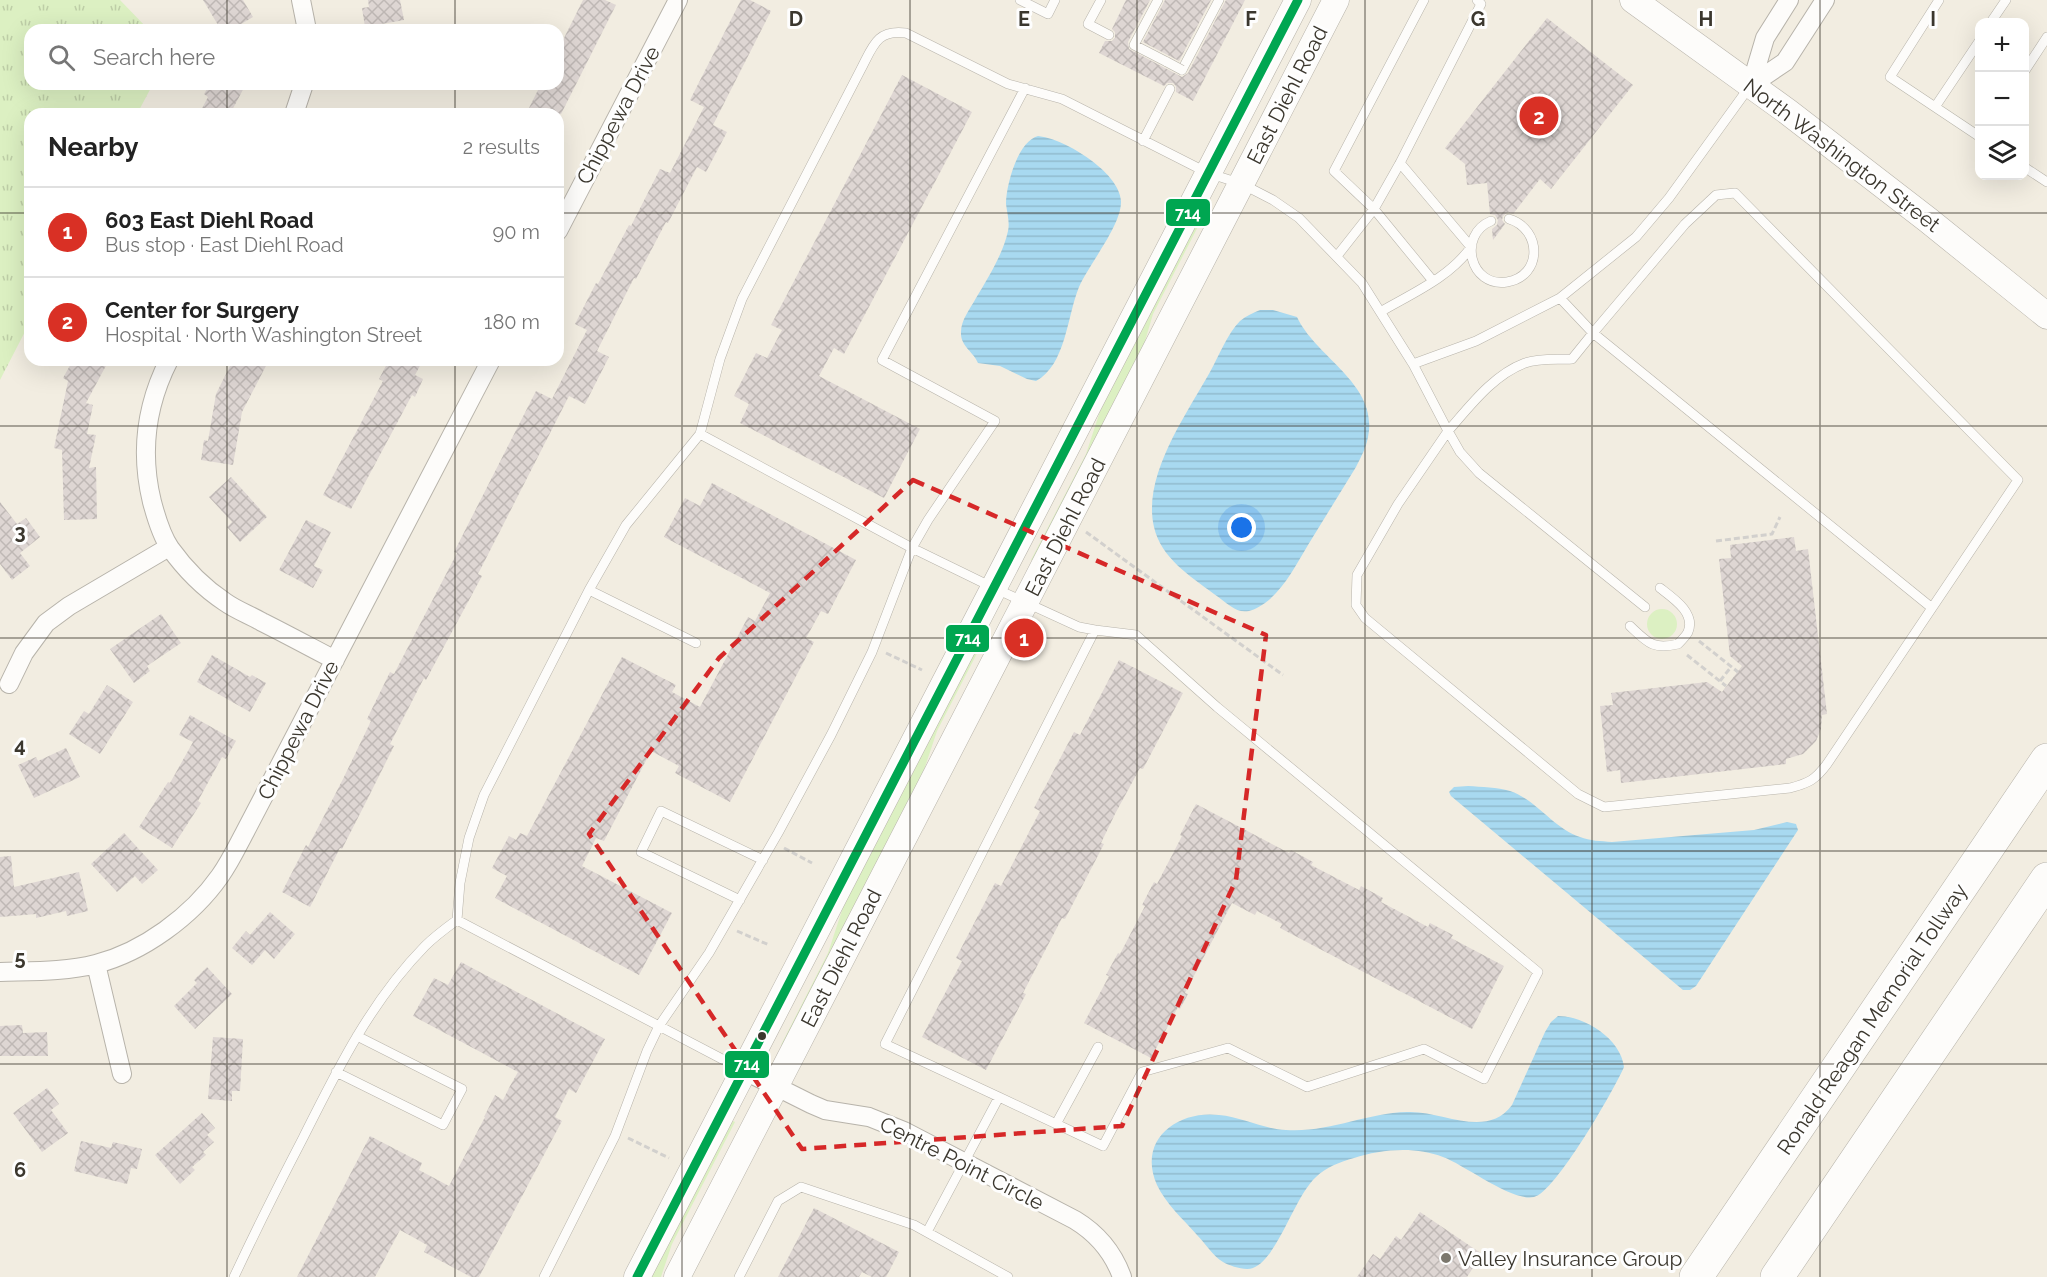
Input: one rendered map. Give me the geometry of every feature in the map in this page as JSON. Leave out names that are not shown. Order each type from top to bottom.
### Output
[{"type":"highway","name":"Ronald Reagan Memorial Tollway","points":[[1696,1277],[2047,760]]},
{"type":"highway","points":[[1777,1277],[2047,879]]},
{"type":"street","points":[[301,0],[306,24]]},
{"type":"street","name":"Chippewa Drive","points":[[564,219],[678,0]]},
{"type":"street","name":"East Diehl Road","points":[[638,1277],[1298,0]]},
{"type":"street","name":"East Diehl Road","points":[[677,1277],[1336,0]]},
{"type":"street","name":"North Washington Street","points":[[1633,0],[1751,85],[1928,220],[2047,316]]},
{"type":"street","points":[[1751,85],[1765,38],[1789,0]]},
{"type":"street","points":[[1751,85],[1785,62],[1825,0]]},
{"type":"street","points":[[296,108],[302,90]]},
{"type":"street","points":[[166,366],[149,412],[145,450],[148,486],[153,509],[169,547],[205,586],[228,604],[335,660]]},
{"type":"street","name":"Chippewa Drive","points":[[0,972],[66,969],[96,964],[125,953],[163,932],[188,912],[215,882],[245,832],[488,366]]},
{"type":"street","points":[[9,684],[24,653],[46,623],[69,606],[169,547]]},
{"type":"street","points":[[96,964],[122,1074]]},
{"type":"street","name":"Centre Point Circle","points":[[745,1071],[825,1110],[881,1121],[1085,1226],[1107,1247],[1122,1277]]},
{"type":"lane","points":[[1020,0],[1048,14],[1055,0]]},
{"type":"lane","points":[[1101,0],[1088,24],[1109,35]]},
{"type":"lane","points":[[1158,0],[1134,45],[1182,70],[1219,0]]},
{"type":"lane","points":[[1424,0],[1334,171],[1374,209],[1433,281]]},
{"type":"lane","points":[[1337,256],[1374,209],[1400,163],[1481,4],[1477,0]]},
{"type":"lane","points":[[1939,0],[1890,77],[1975,134]]},
{"type":"lane","points":[[1994,18],[2006,0]]},
{"type":"lane","points":[[234,1277],[336,1072],[357,1036],[395,980],[426,945],[457,920],[460,883],[469,838],[484,795],[589,590],[626,525],[700,434],[720,359],[742,299],[861,69],[874,45],[882,36],[893,31],[906,33],[1008,84],[1062,99],[1208,173],[1242,184],[1273,200],[1299,218],[1362,283],[1382,311],[1460,452],[1479,473],[1645,607]]},
{"type":"lane","points":[[2029,66],[2047,37]]},
{"type":"lane","points":[[1935,107],[1975,47]]},
{"type":"lane","points":[[1413,364],[1476,341],[1560,298],[1636,237],[1669,198],[1751,85]]},
{"type":"lane","points":[[544,1277],[615,1136],[659,1026],[709,953],[831,735],[874,648],[912,548],[928,520],[995,421],[882,360],[1025,88]]},
{"type":"lane","points":[[1143,141],[1170,89]]},
{"type":"lane","points":[[1400,163],[1471,247],[1476,268],[1486,278],[1493,281],[1508,282],[1521,276],[1527,271],[1533,258],[1533,243],[1527,230],[1509,219]]},
{"type":"lane","points":[[2029,170],[2047,182]]},
{"type":"lane","points":[[1735,193],[2018,480],[1817,777],[1808,783],[1790,789],[1604,807],[1578,794],[1365,618],[1356,605],[1358,575],[1398,504],[1448,431],[1484,390],[1511,371],[1526,363],[1572,359],[1685,224],[1716,195],[1735,193]]},
{"type":"lane","points":[[1382,311],[1433,281],[1460,261],[1471,247],[1476,233],[1491,221]]},
{"type":"lane","points":[[1560,298],[1593,333],[1932,608]]},
{"type":"lane","points":[[700,434],[912,548],[994,588],[1079,627],[1136,635],[1217,707],[1538,972],[1484,1079],[1424,1049],[1306,1087],[1228,1048],[1142,1072],[1102,1146],[885,1044],[1095,630]]},
{"type":"lane","points":[[1630,626],[1652,645],[1665,647],[1678,644],[1689,631],[1689,617],[1682,605],[1660,588]]},
{"type":"lane","points":[[589,590],[696,643]]},
{"type":"lane","points":[[740,900],[641,852],[661,811],[763,860]]},
{"type":"lane","points":[[457,920],[745,1071]]},
{"type":"lane","points":[[336,1072],[443,1125],[462,1089],[357,1036]]},
{"type":"lane","points":[[1056,1124],[1098,1047]]},
{"type":"lane","points":[[927,1232],[999,1096]]},
{"type":"lane","points":[[740,1277],[778,1201],[801,1187],[914,1225],[1008,1277]]},
{"type":"path","points":[[1716,541],[1772,534],[1780,517]]},
{"type":"path","points":[[1086,532],[1283,675]]},
{"type":"path","points":[[1699,640],[1738,672]]},
{"type":"path","points":[[879,650],[922,670]]},
{"type":"path","points":[[1687,655],[1726,686]]},
{"type":"path","points":[[1720,681],[1731,667]]},
{"type":"path","points":[[780,846],[812,863]]},
{"type":"path","points":[[736,930],[769,945]]},
{"type":"path","points":[[626,1137],[669,1158]]},
{"type":"highlighted area","points":[[913,480],[1266,635],[1236,880],[1122,1126],[802,1149],[589,834],[719,658]]},
{"type":"green space","points":[[0,0],[120,0],[143,24],[24,24],[24,90],[150,90],[140,108],[24,108],[24,334],[0,380]]},
{"type":"green space","points":[[1201,210],[1205,213],[1153,314],[1138,365],[1036,562],[1031,560],[1086,454],[1106,393]]},
{"type":"green space","points":[[1662,609],[1673,613],[1677,624],[1673,635],[1662,639],[1651,635],[1647,624],[1651,613]]},
{"type":"green space","points":[[983,633],[986,636],[937,731],[917,791],[785,1047],[781,1045],[828,953],[849,889]]},
{"type":"green space","points":[[731,1120],[735,1122],[672,1244],[661,1277],[649,1277]]},
{"type":"water","points":[[1038,136],[1066,145],[1092,161],[1115,184],[1121,201],[1120,211],[1111,233],[1079,287],[1060,352],[1046,374],[1036,381],[1000,366],[978,363],[961,337],[961,328],[995,266],[1006,240],[1009,224],[1006,204],[1014,165],[1025,146]]},
{"type":"water","points":[[1260,310],[1273,310],[1297,317],[1306,332],[1344,372],[1364,402],[1369,418],[1368,437],[1356,467],[1284,584],[1265,603],[1250,611],[1244,611],[1227,604],[1186,573],[1170,557],[1163,548],[1154,527],[1152,507],[1154,487],[1160,467],[1179,426],[1235,326],[1242,319]]},
{"type":"water","points":[[1454,787],[1495,788],[1520,795],[1570,833],[1596,841],[1612,842],[1754,830],[1787,822],[1796,824],[1798,830],[1696,986],[1690,990],[1683,990],[1449,792]]},
{"type":"water","points":[[1558,1016],[1579,1020],[1600,1031],[1616,1047],[1624,1067],[1597,1117],[1569,1160],[1556,1178],[1534,1197],[1525,1197],[1501,1189],[1452,1161],[1422,1151],[1398,1150],[1364,1155],[1333,1165],[1316,1177],[1300,1198],[1270,1252],[1262,1262],[1253,1268],[1246,1269],[1223,1262],[1216,1256],[1170,1205],[1157,1185],[1152,1169],[1152,1154],[1157,1142],[1165,1131],[1176,1123],[1203,1115],[1236,1118],[1269,1128],[1286,1130],[1317,1129],[1392,1113],[1407,1112],[1463,1121],[1490,1121],[1512,1105],[1545,1032]]},
{"type":"building","points":[[203,0],[243,0],[253,17],[241,24],[217,24]]},
{"type":"building","points":[[368,0],[400,0],[404,20],[365,24],[362,8],[369,7]]},
{"type":"building","points":[[583,0],[605,0],[616,5],[564,108],[529,108],[538,90],[564,90],[564,38]]},
{"type":"building","points":[[741,0],[750,0],[771,11],[713,125],[727,132],[706,172],[697,167],[668,223],[666,222],[636,279],[634,278],[597,351],[609,357],[585,404],[569,396],[478,574],[482,576],[426,680],[424,678],[390,744],[394,746],[310,907],[282,892],[343,779],[371,721],[367,719],[390,672],[394,674],[457,553],[454,552],[536,391],[552,399],[587,330],[575,324],[596,283],[598,284],[629,225],[631,226],[660,169],[670,173],[704,107],[690,100]]},
{"type":"building","points":[[1126,0],[1150,0],[1128,42],[1129,49],[1182,77],[1188,73],[1226,0],[1245,0],[1193,101],[1176,92],[1176,86],[1173,83],[1167,83],[1164,86],[1099,53],[1105,41],[1112,41],[1115,38],[1115,32],[1112,29]]},
{"type":"building","points":[[1165,0],[1211,0],[1179,61],[1143,42]]},
{"type":"building","points":[[1547,18],[1633,85],[1551,189],[1540,179],[1513,214],[1508,212],[1503,216],[1502,220],[1505,224],[1493,240],[1492,229],[1497,225],[1498,220],[1495,215],[1490,214],[1487,183],[1467,185],[1465,164],[1445,148]]},
{"type":"building","points":[[902,75],[972,112],[844,354],[834,348],[819,376],[920,429],[884,498],[740,423],[749,404],[734,396],[756,353],[767,358],[782,330],[771,325]]},
{"type":"building","points":[[206,90],[243,90],[233,108],[202,108],[208,97],[204,94]]},
{"type":"building","points":[[70,366],[106,366],[86,403],[93,405],[87,434],[96,435],[89,468],[96,467],[97,519],[64,520],[62,450],[54,448],[68,381],[63,378]]},
{"type":"building","points":[[230,366],[266,366],[242,412],[233,465],[201,460],[204,440],[208,441],[216,394]]},
{"type":"building","points":[[386,366],[420,366],[415,375],[423,379],[415,397],[412,395],[351,509],[323,495],[383,381],[379,379]]},
{"type":"building","points":[[231,477],[267,517],[240,542],[227,527],[232,522],[209,497]]},
{"type":"building","points":[[712,483],[856,560],[828,614],[821,611],[806,638],[814,642],[730,802],[675,773],[679,766],[651,751],[604,841],[596,838],[582,866],[672,913],[639,975],[495,898],[507,876],[492,868],[509,836],[516,840],[520,833],[527,836],[622,657],[676,685],[672,692],[700,707],[748,617],[755,621],[770,593],[664,537],[685,498],[700,506]]},
{"type":"building","points":[[0,502],[17,524],[26,518],[40,537],[20,553],[30,566],[12,580],[0,564]]},
{"type":"building","points":[[306,520],[331,532],[314,566],[323,570],[313,588],[279,570]]},
{"type":"building","points":[[1794,537],[1796,551],[1808,549],[1827,714],[1822,715],[1821,729],[1816,741],[1803,754],[1786,759],[1786,764],[1621,783],[1620,770],[1607,772],[1600,706],[1613,705],[1611,693],[1707,682],[1722,692],[1742,666],[1730,656],[1719,559],[1731,558],[1730,545]]},
{"type":"building","points":[[161,614],[181,643],[147,666],[150,671],[134,683],[110,649]]},
{"type":"building","points":[[212,655],[250,677],[252,675],[266,683],[250,712],[197,682]]},
{"type":"building","points":[[1119,660],[1183,693],[1143,769],[1140,768],[1115,814],[1101,843],[1104,844],[1065,919],[1062,918],[986,1070],[922,1037],[962,961],[956,958],[995,883],[1001,886],[1040,811],[1034,808],[1074,732],[1080,735]]},
{"type":"building","points":[[107,685],[133,702],[100,754],[69,734],[84,711],[89,714]]},
{"type":"building","points":[[190,715],[236,741],[226,759],[222,757],[198,801],[201,803],[172,848],[139,827],[168,782],[170,783],[193,742],[179,735]]},
{"type":"building","points":[[66,748],[80,777],[34,798],[18,765],[36,757],[38,761]]},
{"type":"building","points":[[1196,804],[1289,853],[1291,850],[1313,862],[1311,865],[1359,890],[1361,886],[1383,898],[1381,902],[1428,927],[1430,923],[1453,935],[1451,938],[1504,966],[1472,1029],[1280,928],[1282,924],[1257,911],[1255,915],[1232,903],[1185,993],[1188,994],[1180,1009],[1178,1007],[1151,1058],[1084,1023],[1109,976],[1106,975],[1118,953],[1120,954],[1145,906],[1142,905],[1154,882],[1157,884]]},
{"type":"building","points":[[124,833],[158,870],[142,884],[135,876],[117,892],[91,864]]},
{"type":"building","points":[[11,856],[14,887],[79,872],[88,911],[67,916],[66,911],[36,918],[36,914],[0,917],[0,857]]},
{"type":"building","points":[[270,912],[295,934],[274,959],[265,950],[252,965],[232,948],[246,931],[250,935]]},
{"type":"building","points":[[461,962],[605,1039],[576,1093],[569,1089],[555,1117],[562,1121],[479,1277],[471,1277],[424,1252],[427,1245],[400,1230],[375,1277],[297,1277],[370,1136],[422,1163],[419,1170],[449,1186],[495,1095],[503,1100],[518,1072],[413,1016],[434,978],[448,985]]},
{"type":"building","points":[[207,967],[232,994],[195,1029],[174,1006],[197,983],[194,980]]},
{"type":"building","points":[[22,1025],[23,1033],[47,1032],[48,1056],[0,1056],[0,1026]]},
{"type":"building","points":[[213,1037],[243,1039],[240,1091],[232,1091],[232,1101],[208,1099]]},
{"type":"building","points":[[47,1088],[59,1104],[51,1110],[68,1133],[42,1152],[13,1113]]},
{"type":"building","points":[[202,1113],[215,1128],[207,1135],[214,1142],[203,1152],[206,1155],[192,1167],[195,1170],[180,1184],[155,1155]]},
{"type":"building","points":[[81,1141],[111,1148],[113,1142],[142,1149],[137,1169],[131,1168],[127,1184],[74,1171]]},
{"type":"building","points":[[814,1208],[899,1252],[886,1277],[872,1277],[862,1272],[859,1277],[778,1277]]},
{"type":"building","points":[[1420,1212],[1482,1254],[1467,1277],[1357,1277],[1373,1254],[1380,1259],[1396,1236],[1401,1240]]},
{"type":"transit line","name":"714","points":[[637,1277],[1298,0]]},
{"type":"place","name":"Center for Surgery","points":[[1539,116]]},
{"type":"place","name":"603 East Diehl Road","points":[[1024,638]]},
{"type":"place","name":"Valley Insurance Group","points":[[1446,1258]]}]
